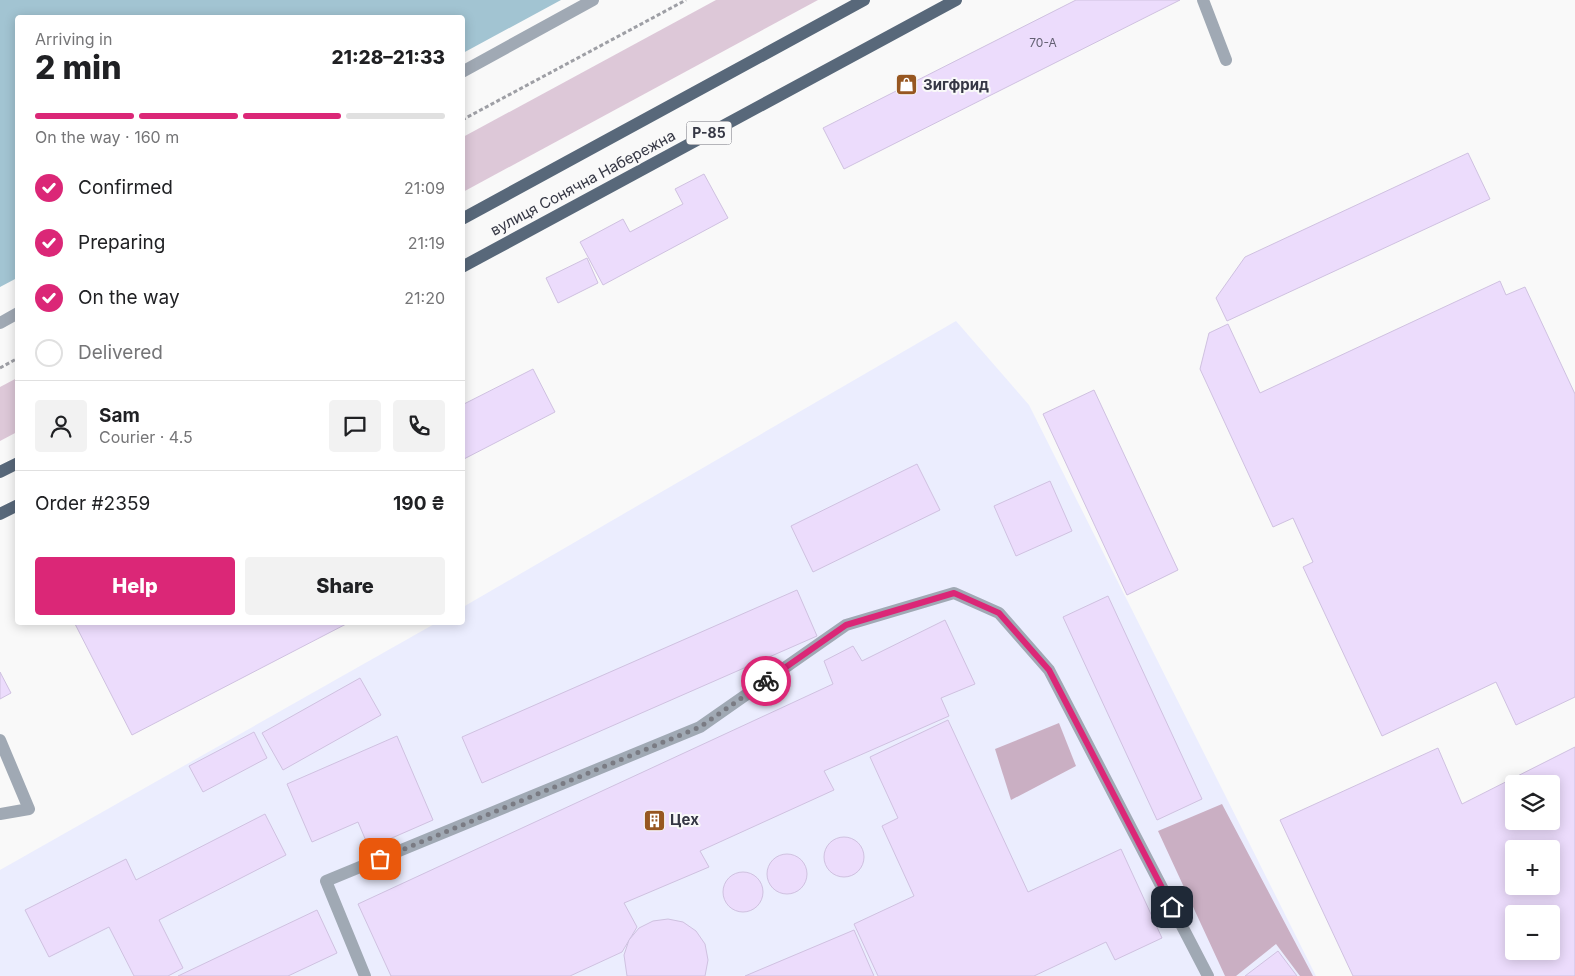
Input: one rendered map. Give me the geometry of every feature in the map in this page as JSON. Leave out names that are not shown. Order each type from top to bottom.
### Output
[{"type":"main road","name":"вулиця Сонячна Набережна","points":[[465,218],[864,0]]},
{"type":"main road","name":"вулиця Сонячна Набережна","points":[[465,265],[956,0]]},
{"type":"main road","points":[[0,472],[15,464]]},
{"type":"main road","points":[[0,514],[15,506]]},
{"type":"lane","points":[[465,70],[593,0]]},
{"type":"lane","points":[[1203,0],[1226,60]]},
{"type":"lane","points":[[0,323],[15,315]]},
{"type":"lane","points":[[366,976],[326,881],[700,727],[846,625],[954,593],[999,613],[1049,670],[1208,976]]},
{"type":"lane","points":[[0,740],[30,809],[0,814]]},
{"type":"path","points":[[465,118],[686,0]]},
{"type":"path","points":[[0,368],[15,360]]},
{"type":"shaded area","points":[[0,0],[561,0],[465,52],[465,15],[15,15],[15,279],[0,287]]},
{"type":"shaded area","points":[[716,0],[818,0],[465,191],[465,136]]},
{"type":"shaded area","points":[[956,321],[1029,405],[1316,976],[0,976],[0,870],[432,625],[465,625],[465,606]]},
{"type":"shaded area","points":[[15,379],[15,433],[0,441],[0,387]]},
{"type":"shaded area","points":[[1059,723],[1076,766],[1011,800],[995,749]]},
{"type":"shaded area","points":[[1222,804],[1313,976],[1300,976],[1276,944],[1236,976],[1225,976],[1158,831]]},
{"type":"building","points":[[1076,0],[1180,0],[844,169],[823,128]]},
{"type":"building","points":[[1468,153],[1490,199],[1227,321],[1216,298],[1245,257]]},
{"type":"building","points":[[704,174],[728,218],[603,285],[580,242],[623,219],[630,232],[683,204],[675,189]]},
{"type":"building","points":[[587,258],[598,283],[558,303],[546,278]]},
{"type":"building","points":[[1500,281],[1506,295],[1525,287],[1575,394],[1575,697],[1516,725],[1496,682],[1382,736],[1303,567],[1313,562],[1293,518],[1273,527],[1200,369],[1209,333],[1228,324],[1260,393]]},
{"type":"building","points":[[533,369],[555,412],[465,458],[465,403]]},
{"type":"building","points":[[1094,390],[1178,570],[1127,595],[1043,414]]},
{"type":"building","points":[[917,464],[940,510],[813,572],[791,526]]},
{"type":"building","points":[[1050,481],[1072,531],[1016,556],[994,506]]},
{"type":"building","points":[[797,590],[817,636],[482,783],[462,737]]},
{"type":"building","points":[[1108,596],[1202,799],[1157,820],[1063,617]]},
{"type":"building","name":"Цех","points":[[945,620],[975,684],[941,698],[949,716],[824,771],[834,790],[700,851],[709,867],[624,903],[637,927],[622,952],[570,976],[391,976],[358,904],[833,684],[824,661],[853,646],[862,661]]},
{"type":"building","points":[[76,625],[344,625],[132,735]]},
{"type":"building","points":[[0,672],[11,693],[0,699]]},
{"type":"building","points":[[360,678],[381,715],[283,770],[262,733]]},
{"type":"building","points":[[948,720],[1028,892],[1121,849],[1162,938],[1115,960],[1106,942],[1034,976],[878,976],[854,924],[914,896],[882,826],[898,818],[870,757]]},
{"type":"building","points":[[254,732],[267,758],[203,792],[189,766]]},
{"type":"building","points":[[397,736],[433,820],[369,848],[358,822],[312,842],[287,784]]},
{"type":"building","points":[[1575,747],[1575,976],[1353,976],[1280,820],[1438,748],[1462,804],[1505,782],[1505,830],[1560,830],[1560,775],[1519,775]]},
{"type":"building","points":[[265,814],[286,855],[159,920],[183,968],[168,976],[134,976],[109,927],[49,957],[25,910],[126,859],[136,880]]},
{"type":"building","points":[[840,837],[848,837],[855,840],[861,846],[864,857],[861,868],[855,874],[848,877],[840,877],[833,874],[827,868],[824,861],[824,853],[827,846],[833,840]]},
{"type":"building","points":[[783,854],[791,854],[798,857],[804,863],[807,874],[804,885],[798,891],[791,894],[783,894],[776,891],[770,885],[767,878],[767,870],[770,863],[776,857]]},
{"type":"building","points":[[739,872],[747,872],[754,875],[760,881],[763,892],[760,903],[754,909],[747,912],[739,912],[732,909],[726,903],[723,896],[723,888],[726,881],[732,875]]},
{"type":"building","points":[[317,910],[337,953],[288,976],[178,976]]},
{"type":"building","points":[[668,919],[683,922],[696,931],[705,944],[708,960],[705,976],[627,976],[624,955],[629,940],[639,928],[653,921]]},
{"type":"building","points":[[854,930],[874,976],[745,976]]},
{"type":"building","points":[[1278,951],[1297,976],[1245,976]]},
{"type":"way so far","points":[[380,859],[700,727],[766,681]]},
{"type":"place","name":"Зигфрид","points":[[907,85]]},
{"type":"place","name":"Цех","points":[[654,820]]},
{"type":"route","points":[[766,681],[846,625],[954,593],[999,613],[1049,670],[1172,907]]}]
